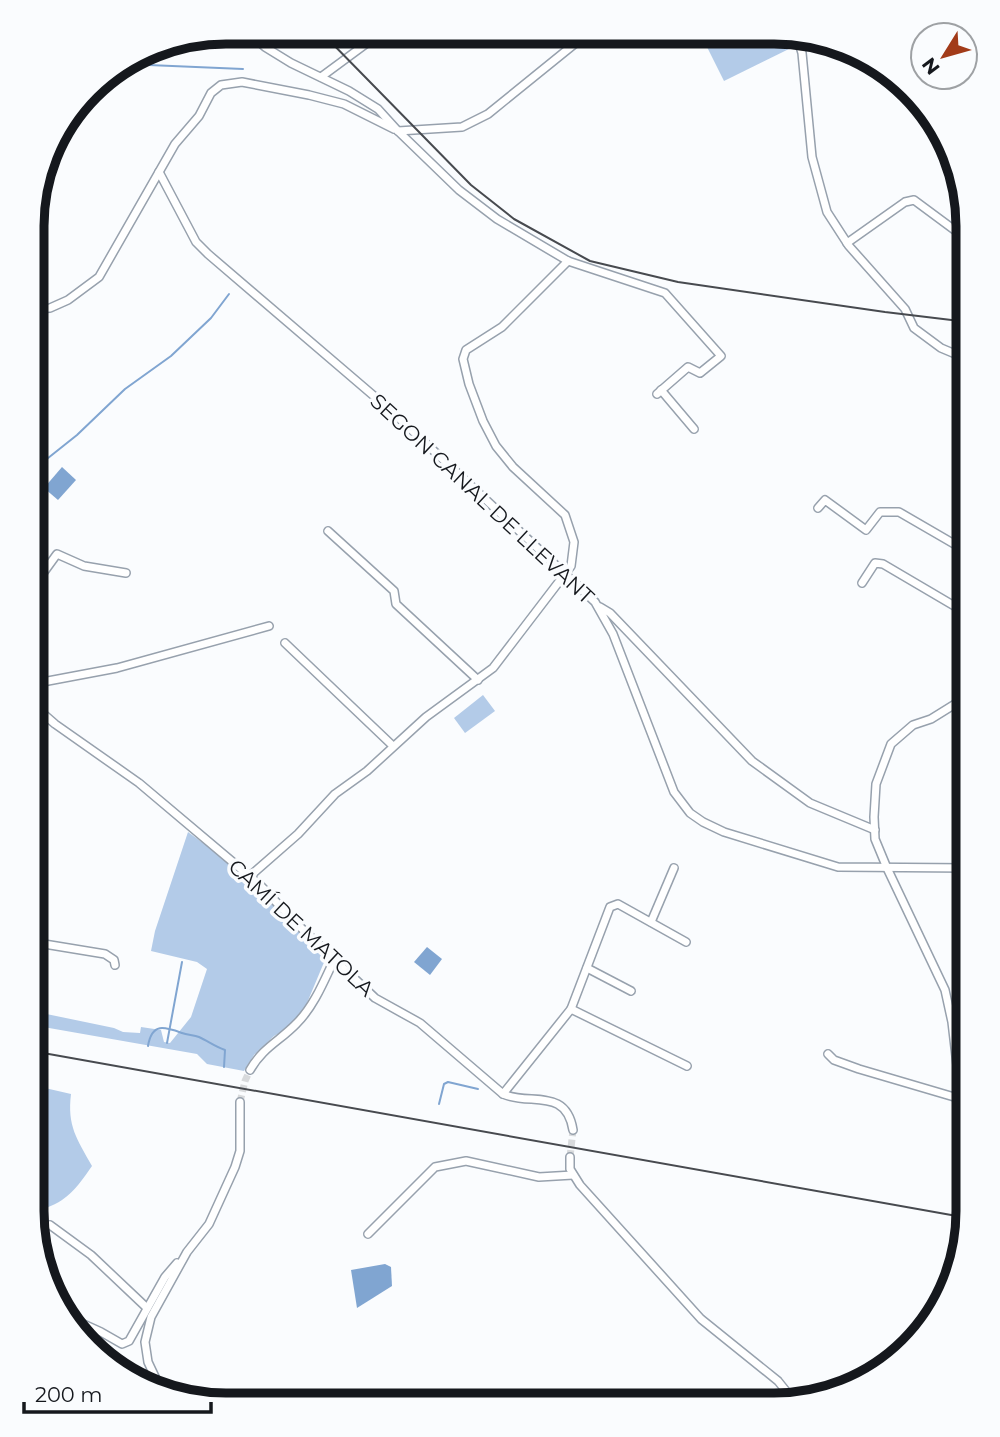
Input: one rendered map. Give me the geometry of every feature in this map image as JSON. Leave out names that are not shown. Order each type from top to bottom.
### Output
[{"type":"street","points":[[263,44],[282,58],[349,91],[378,109],[459,190],[497,219],[568,261],[665,293],[721,356],[700,373],[688,367],[659,392],[694,429]]},
{"type":"street","points":[[321,78],[366,44]]},
{"type":"street","points":[[44,308],[68,300],[99,276],[175,144],[199,116],[211,93],[221,85],[230,82],[271,86],[344,104],[398,131],[462,127],[488,114],[570,44]]},
{"type":"street","points":[[800,45],[808,128],[820,192],[827,212],[847,243],[895,295],[914,328],[941,348],[956,354]]},
{"type":"street","name":"SEGON CANAL DE LLEVANT","points":[[159,173],[196,242],[298,334],[388,408],[596,604],[613,634],[674,792],[690,813],[724,832],[838,867],[956,868]]},
{"type":"street","points":[[847,243],[905,202],[914,200],[956,231]]},
{"type":"street","points":[[250,876],[298,834],[335,794],[367,771],[426,717],[478,680],[502,658],[566,575],[573,556],[574,542],[565,515],[513,467],[496,446],[483,421],[463,359],[466,350],[502,327],[568,261]]},
{"type":"street","points":[[818,508],[825,500],[866,530],[880,512],[899,512],[956,545]]},
{"type":"street","points":[[328,531],[394,591],[396,604],[478,680]]},
{"type":"street","points":[[44,572],[57,554],[84,566],[126,573]]},
{"type":"street","points":[[862,583],[875,563],[883,564],[956,607]]},
{"type":"street","points":[[596,604],[610,613],[752,761],[810,803],[875,830]]},
{"type":"street","points":[[44,682],[117,668],[269,626]]},
{"type":"street","points":[[285,643],[393,746]]},
{"type":"street","points":[[956,703],[931,719],[913,724],[891,744],[876,784],[875,830],[875,839],[887,868],[945,990],[956,1056]]},
{"type":"street","name":"CAMÍ DE MATOLA","points":[[44,714],[139,783],[250,876],[375,998],[420,1023],[503,1094]]},
{"type":"street","points":[[651,922],[674,868]]},
{"type":"street","points":[[573,1130],[570,1118],[553,1101],[503,1094],[571,1009],[613,904],[618,904],[686,942]]},
{"type":"street","points":[[44,944],[105,954],[114,960],[115,965]]},
{"type":"street","points":[[250,1070],[263,1051],[299,1022],[322,986],[334,960]]},
{"type":"street","points":[[587,968],[631,991]]},
{"type":"street","points":[[571,1009],[687,1066]]},
{"type":"street","points":[[828,1054],[834,1060],[859,1069],[956,1098]]},
{"type":"street","points":[[82,1324],[122,1345],[129,1341],[164,1277],[209,1224],[240,1151],[240,1101]]},
{"type":"street","points":[[570,1157],[573,1175],[588,1195],[701,1319],[778,1381],[787,1392]]},
{"type":"street","points":[[368,1234],[435,1167],[466,1161],[539,1177],[573,1175]]},
{"type":"street","points":[[50,1225],[91,1255],[147,1308]]},
{"type":"street","points":[[156,1379],[148,1362],[145,1342],[151,1317],[187,1252]]},
{"type":"shaded area","points":[[706,44],[795,45],[795,46],[724,81]]},
{"type":"shaded area","points":[[62,467],[76,480],[58,500],[44,488]]},
{"type":"shaded area","points":[[483,695],[495,711],[465,733],[454,718]]},
{"type":"shaded area","points":[[188,832],[260,885],[325,960],[299,1022],[274,1036],[254,1055],[244,1071],[207,1064],[197,1054],[44,1027],[44,1013],[123,1032],[140,1033],[141,1027],[161,1030],[164,1042],[170,1043],[191,1017],[207,969],[197,962],[151,951],[155,931]]},
{"type":"shaded area","points":[[427,947],[442,959],[430,975],[414,962]]},
{"type":"shaded area","points":[[44,1088],[71,1094],[72,1124],[92,1166],[67,1196],[44,1209]]},
{"type":"shaded area","points":[[385,1264],[391,1267],[392,1286],[357,1308],[351,1270]]},
{"type":"waterway","points":[[142,65],[243,69]]},
{"type":"waterway","points":[[44,461],[77,435],[125,389],[171,356],[211,318],[229,294]]},
{"type":"waterway","points":[[167,1043],[182,962]]},
{"type":"waterway","points":[[148,1046],[153,1033],[160,1028],[197,1036],[225,1050],[224,1067]]},
{"type":"waterway","points":[[439,1104],[444,1084],[448,1082],[478,1089]]},
{"type":"tunnel","points":[[240,1102],[250,1070]]},
{"type":"tunnel","points":[[570,1157],[573,1130]]},
{"type":"railway","points":[[333,44],[471,185],[514,219],[590,261],[678,282],[956,321]]},
{"type":"railway","points":[[44,1053],[956,1216]]}]
